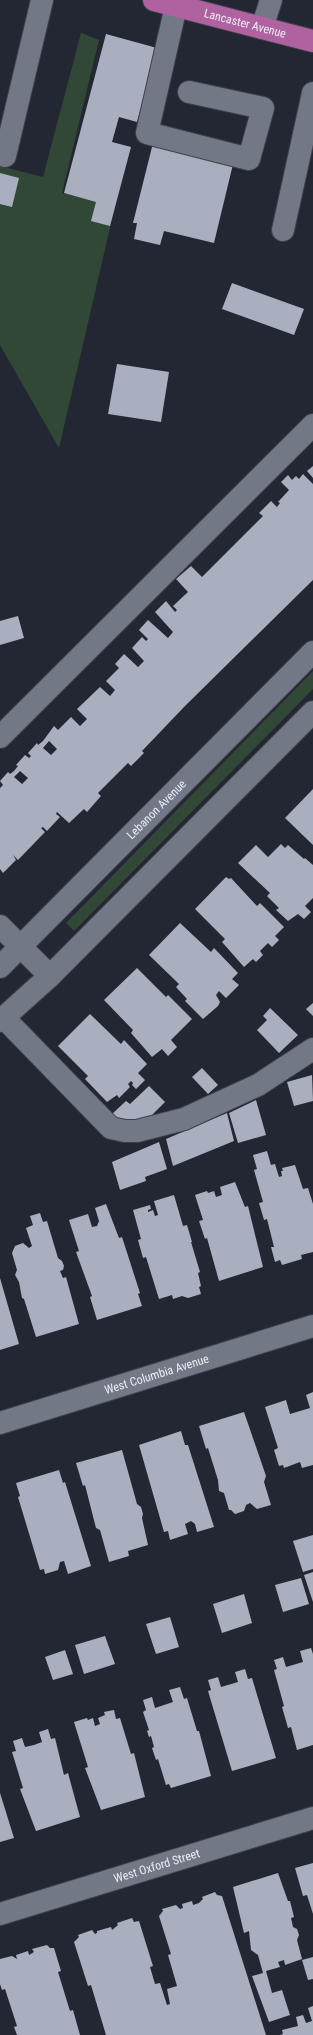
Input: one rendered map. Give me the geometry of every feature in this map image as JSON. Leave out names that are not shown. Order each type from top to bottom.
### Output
[{"type":"highway","name":"Lancaster Avenue","points":[[154,0],[176,6],[207,7],[262,28],[313,42]]},
{"type":"street","points":[[5,156],[42,0]]},
{"type":"street","points":[[262,28],[272,0]]},
{"type":"street","points":[[176,6],[147,133],[249,160],[263,108],[188,92]]},
{"type":"street","points":[[283,230],[313,93]]},
{"type":"street","points":[[0,737],[313,426]]},
{"type":"street","name":"Lebanon Avenue","points":[[0,967],[313,652]]},
{"type":"street","points":[[313,712],[50,976],[2,1020],[112,1128],[125,1132],[137,1131],[184,1119],[258,1085],[313,1049]]},
{"type":"street","points":[[0,926],[50,976]]},
{"type":"street","name":"West Columbia Avenue","points":[[0,1423],[313,1326]]},
{"type":"street","name":"West Oxford Street","points":[[0,1914],[313,1818]]},
{"type":"green space","points":[[81,33],[99,40],[62,193],[115,206],[59,448],[0,345],[0,166],[43,177]]},
{"type":"green space","points":[[313,671],[313,689],[74,931],[66,923]]},
{"type":"building","points":[[106,34],[157,48],[137,122],[119,117],[112,142],[131,147],[110,226],[91,221],[96,202],[64,193]]},
{"type":"building","points":[[154,139],[234,160],[214,243],[164,231],[160,245],[134,239],[137,223],[133,223]]},
{"type":"building","points":[[0,173],[19,178],[12,207],[0,204]]},
{"type":"building","points":[[232,283],[304,309],[294,335],[222,309]]},
{"type":"building","points":[[117,364],[169,372],[161,422],[108,414]]},
{"type":"building","points":[[313,466],[313,478],[307,471]]},
{"type":"building","points":[[303,474],[313,484],[313,580],[185,706],[142,751],[144,753],[131,766],[128,763],[98,793],[101,796],[87,812],[84,809],[69,823],[57,812],[56,814],[60,817],[47,831],[43,827],[41,828],[45,832],[18,860],[13,855],[16,860],[3,873],[0,869],[0,788],[3,785],[0,781],[8,772],[10,774],[14,771],[18,766],[16,765],[25,755],[29,758],[31,756],[28,753],[37,743],[38,745],[43,741],[54,726],[58,730],[71,717],[80,726],[87,719],[77,709],[100,687],[110,696],[115,690],[106,681],[119,668],[115,664],[124,654],[138,667],[144,661],[132,648],[142,637],[146,641],[148,639],[139,630],[148,620],[168,638],[173,632],[155,612],[166,601],[175,612],[177,610],[173,606],[188,592],[176,579],[191,566],[202,577],[263,516],[259,513],[271,501],[277,507],[280,503],[278,502],[289,490],[281,482],[288,475],[292,480],[296,476],[299,479]],"holes":[[[49,741],[57,749],[51,755],[43,748]],[[20,771],[28,778],[22,784],[14,777]]]},
{"type":"building","points":[[18,616],[24,638],[0,645],[0,621]]},
{"type":"building","points":[[313,789],[313,845],[285,818]]},
{"type":"building","points":[[281,844],[285,848],[288,845],[313,865],[313,898],[305,906],[311,912],[304,919],[298,914],[288,921],[276,910],[279,908],[267,896],[270,893],[238,863],[256,845],[268,857]]},
{"type":"building","points":[[226,877],[229,879],[231,878],[257,906],[260,903],[284,927],[275,936],[279,940],[272,947],[268,943],[260,951],[263,955],[256,962],[253,959],[244,967],[222,942],[225,939],[195,909]]},
{"type":"building","points":[[180,923],[211,952],[214,948],[238,973],[232,979],[239,985],[226,998],[219,991],[216,995],[220,1002],[218,1006],[203,1019],[185,1001],[187,999],[176,987],[179,984],[149,955]]},
{"type":"building","points":[[137,968],[166,997],[168,995],[192,1019],[171,1040],[177,1047],[168,1056],[162,1049],[152,1057],[131,1033],[133,1030],[104,1000]]},
{"type":"building","points":[[313,1003],[313,1016],[306,1009]]},
{"type":"building","points":[[270,1008],[298,1035],[279,1053],[257,1030],[267,1020],[263,1016]]},
{"type":"building","points":[[90,1014],[121,1044],[124,1040],[147,1064],[138,1073],[145,1080],[136,1089],[132,1085],[133,1083],[131,1081],[128,1084],[130,1087],[119,1098],[117,1095],[107,1102],[85,1079],[88,1076],[58,1046]]},
{"type":"building","points":[[202,1068],[218,1085],[208,1094],[192,1077]]},
{"type":"building","points":[[312,1075],[313,1101],[294,1106],[287,1082]]},
{"type":"building","points":[[149,1086],[165,1102],[145,1122],[127,1129],[112,1114],[126,1101],[130,1104]]},
{"type":"building","points":[[256,1100],[266,1135],[238,1143],[229,1113]]},
{"type":"building","points":[[227,1113],[234,1141],[173,1166],[166,1139]]},
{"type":"building","points":[[159,1142],[167,1169],[145,1177],[146,1181],[120,1190],[112,1162]]},
{"type":"building","points":[[267,1151],[271,1165],[275,1164],[279,1177],[282,1176],[282,1168],[295,1165],[303,1189],[308,1188],[313,1204],[313,1252],[301,1255],[302,1259],[282,1265],[280,1260],[275,1262],[271,1247],[274,1247],[267,1219],[264,1220],[259,1203],[263,1202],[254,1170],[257,1169],[253,1155]]},
{"type":"building","points":[[235,1182],[245,1207],[248,1206],[263,1267],[219,1281],[207,1238],[205,1239],[199,1221],[203,1220],[195,1195],[207,1191],[208,1193],[214,1191],[216,1197],[222,1195],[220,1187]]},
{"type":"building","points":[[174,1195],[183,1226],[187,1225],[192,1242],[200,1272],[198,1273],[201,1294],[188,1298],[182,1296],[173,1299],[172,1295],[159,1299],[146,1257],[143,1258],[138,1240],[141,1239],[133,1210],[150,1205],[151,1209],[148,1210],[148,1212],[153,1210],[155,1216],[158,1215],[154,1201]]},
{"type":"building","points":[[106,1204],[119,1238],[122,1237],[140,1293],[138,1294],[142,1306],[97,1320],[90,1297],[92,1296],[76,1252],[79,1251],[69,1220],[88,1214],[92,1227],[97,1226],[99,1221],[95,1208]]},
{"type":"building","points":[[40,1213],[43,1222],[47,1221],[58,1258],[62,1261],[64,1266],[63,1270],[60,1271],[63,1278],[66,1277],[79,1324],[36,1337],[24,1299],[22,1298],[19,1282],[15,1275],[17,1270],[12,1253],[15,1246],[23,1243],[29,1248],[32,1246],[26,1228],[33,1225],[30,1216]]},
{"type":"building","points":[[0,1278],[19,1344],[0,1350]]},
{"type":"building","points":[[313,1392],[313,1465],[302,1468],[300,1462],[284,1468],[283,1465],[279,1466],[274,1450],[278,1448],[265,1407],[286,1400],[290,1414],[310,1408],[306,1395]]},
{"type":"building","points":[[244,1412],[266,1476],[264,1482],[271,1505],[257,1509],[250,1503],[246,1505],[244,1511],[235,1514],[229,1510],[224,1493],[219,1491],[218,1480],[199,1426]]},
{"type":"building","points":[[181,1431],[185,1445],[188,1445],[214,1527],[197,1532],[195,1524],[191,1521],[185,1524],[188,1534],[170,1540],[168,1531],[164,1532],[139,1445]]},
{"type":"building","points":[[122,1450],[137,1504],[141,1507],[143,1514],[142,1518],[148,1545],[128,1551],[129,1556],[109,1562],[100,1530],[96,1528],[85,1485],[83,1486],[76,1463]]},
{"type":"building","points":[[59,1470],[63,1483],[65,1482],[91,1566],[68,1574],[64,1561],[60,1562],[58,1570],[45,1574],[44,1569],[40,1570],[18,1497],[20,1496],[16,1483]]},
{"type":"building","points":[[313,1535],[313,1569],[303,1572],[293,1541]]},
{"type":"building","points":[[313,1572],[313,1602],[304,1575]]},
{"type":"building","points":[[301,1578],[309,1604],[283,1612],[275,1585]]},
{"type":"building","points":[[244,1594],[252,1623],[222,1633],[213,1604]]},
{"type":"building","points":[[170,1617],[179,1647],[156,1654],[146,1624]]},
{"type":"building","points":[[105,1636],[115,1664],[84,1674],[75,1645]]},
{"type":"building","points":[[311,1648],[313,1654],[313,1745],[297,1750],[291,1727],[288,1728],[282,1707],[284,1706],[274,1670],[277,1669],[274,1660],[283,1657],[286,1667],[303,1662],[300,1651]]},
{"type":"building","points":[[65,1650],[73,1674],[53,1680],[45,1657]]},
{"type":"building","points":[[245,1669],[248,1679],[252,1678],[276,1758],[232,1771],[208,1691],[211,1690],[208,1680],[218,1677],[221,1687],[238,1682],[235,1672]]},
{"type":"building","points":[[180,1687],[184,1699],[187,1698],[197,1731],[199,1731],[211,1776],[171,1788],[169,1784],[166,1785],[158,1759],[156,1760],[152,1748],[154,1747],[151,1736],[149,1737],[147,1731],[149,1730],[143,1712],[146,1710],[143,1700],[152,1697],[155,1708],[173,1702],[169,1690]]},
{"type":"building","points":[[114,1710],[116,1719],[120,1718],[131,1754],[134,1753],[145,1797],[101,1810],[85,1768],[88,1767],[74,1722],[87,1718],[88,1720],[93,1718],[95,1726],[100,1724],[98,1718],[105,1715],[104,1712]]},
{"type":"building","points":[[48,1729],[51,1739],[55,1738],[64,1775],[68,1773],[80,1817],[36,1831],[20,1789],[23,1788],[12,1752],[16,1751],[13,1741],[22,1738],[25,1747],[34,1745],[42,1742],[39,1732]]},
{"type":"building","points":[[0,1793],[14,1838],[0,1842]]},
{"type":"building","points":[[313,1863],[313,1914],[307,1895],[303,1896],[295,1868]]},
{"type":"building","points":[[278,1873],[288,1901],[290,1901],[294,1917],[291,1918],[293,1927],[297,1929],[299,1935],[297,1940],[302,1959],[285,1965],[284,1960],[278,1962],[280,1967],[266,1971],[272,1993],[282,1990],[290,2015],[269,2022],[252,1976],[263,1973],[258,1955],[251,1950],[249,1931],[244,1933],[233,1887]]},
{"type":"building","points":[[215,1892],[217,1895],[222,1896],[266,2035],[106,2035],[91,1985],[88,1986],[74,1942],[79,1937],[78,1935],[92,1930],[95,1934],[97,1931],[111,1927],[112,1930],[118,1925],[117,1923],[132,1918],[134,1922],[139,1921],[153,1966],[150,1967],[155,1984],[160,1983],[167,2005],[170,2004],[167,1989],[177,1986],[168,1955],[171,1954],[159,1916],[163,1911],[162,1909],[176,1905],[180,1909],[183,1908],[182,1904],[192,1901],[193,1905],[199,1903],[203,1899],[202,1897]]},
{"type":"building","points":[[47,1945],[50,1948],[54,1948],[61,1971],[58,1972],[70,2011],[73,2010],[80,2035],[17,2035],[14,2027],[17,2026],[5,1989],[2,1990],[0,1984],[0,1959],[12,1956],[17,1959],[16,1955],[28,1951],[29,1955],[34,1952],[32,1949]]},
{"type":"building","points":[[313,1957],[313,1979],[308,1980],[302,1960]]},
{"type":"building","points":[[313,2006],[313,2035],[280,2035],[283,2034],[282,2030],[298,2026],[296,2017],[303,2015],[306,2023],[312,2021],[308,2008]]}]
